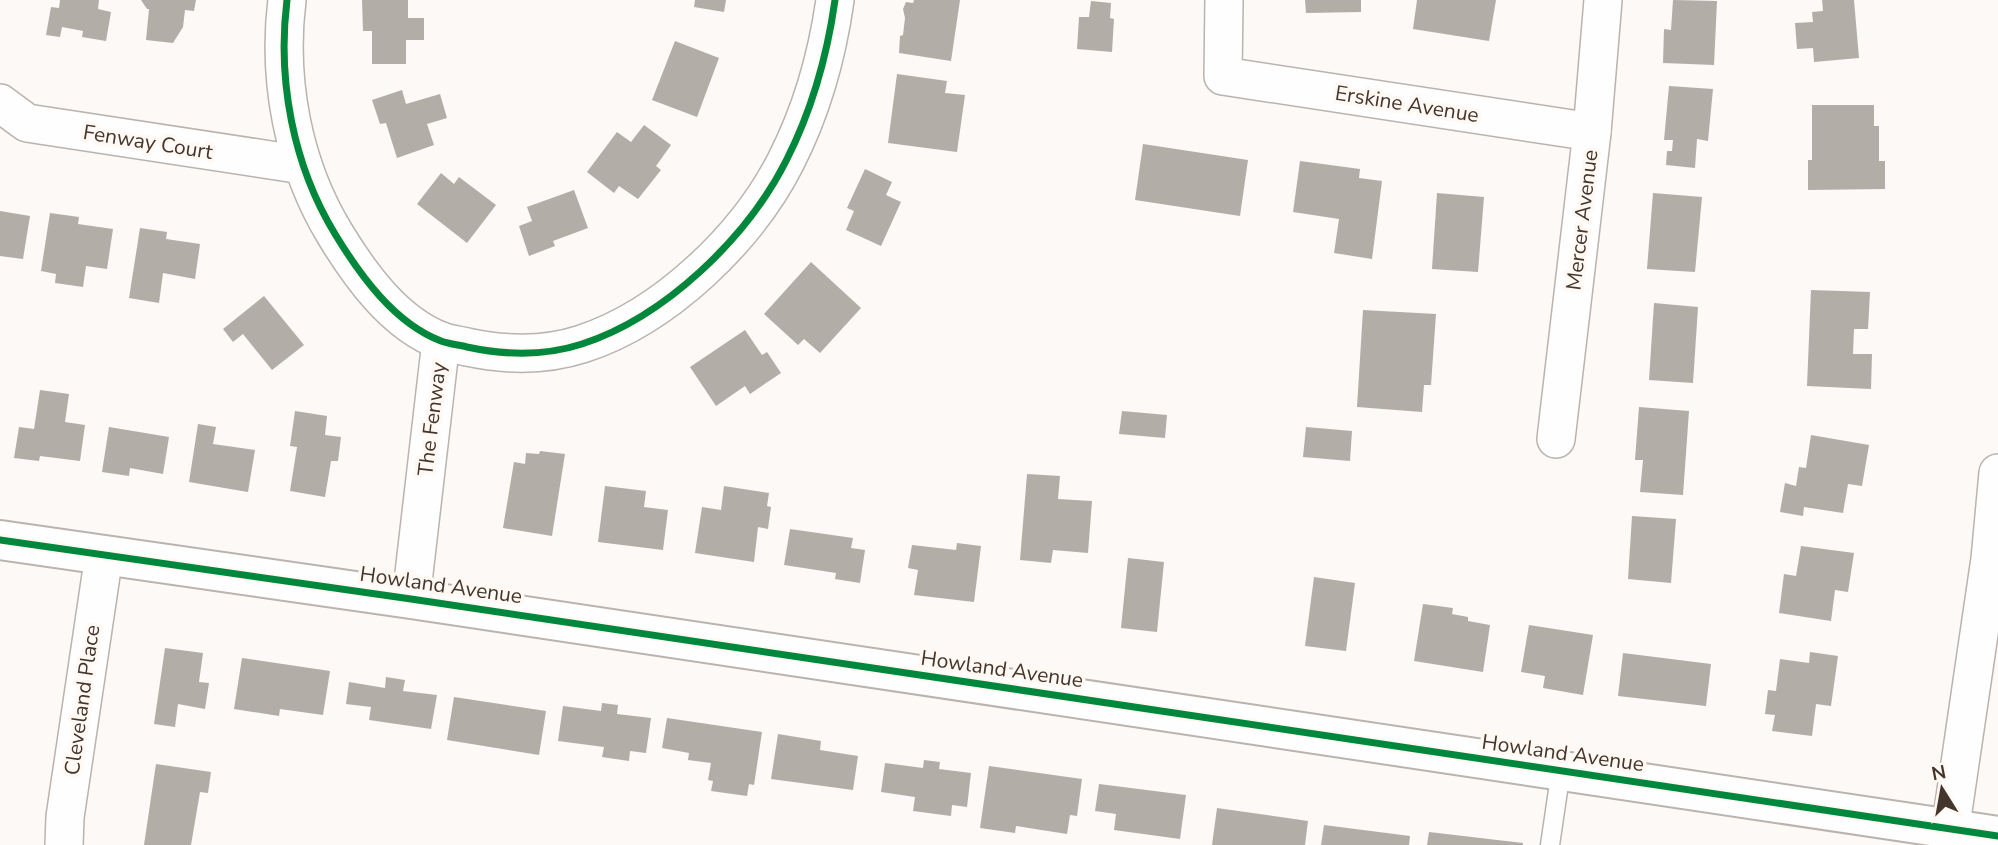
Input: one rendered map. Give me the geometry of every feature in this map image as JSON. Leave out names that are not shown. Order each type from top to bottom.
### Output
[{"type":"street","name":"The Fenway","points":[[287,0],[284,23],[285,82],[295,139],[325,217],[352,261],[384,300],[412,324],[442,341],[411,598]]},
{"type":"street","points":[[442,341],[494,353],[537,353],[569,347],[621,329],[670,297],[714,258],[753,213],[785,163],[814,97],[827,52],[835,0]]},
{"type":"street","name":"Erskine Avenue","points":[[1224,0],[1223,76],[1592,132]]},
{"type":"street","name":"Mercer Avenue","points":[[1556,439],[1592,132],[1603,0]]},
{"type":"street","name":"Fenway Court","points":[[0,103],[27,124],[303,165]]},
{"type":"street","points":[[1950,837],[1990,559],[1998,472]]},
{"type":"street","name":"Howland Avenue","points":[[0,540],[411,598],[1561,770],[1950,837],[1998,836]]},
{"type":"street","name":"Cleveland Place","points":[[64,845],[65,817],[104,555]]},
{"type":"lane","points":[[1550,845],[1561,770]]},
{"type":"building","points":[[60,0],[99,0],[98,9],[111,12],[106,41],[82,37],[83,31],[62,27],[60,37],[46,35],[51,7],[59,8]]},
{"type":"building","points":[[141,0],[196,0],[194,11],[185,10],[183,27],[173,43],[146,40],[149,9]]},
{"type":"building","points":[[362,0],[408,0],[408,18],[424,18],[424,40],[406,40],[406,64],[372,64],[372,31],[363,31]]},
{"type":"building","points":[[695,0],[726,0],[724,12],[694,7]]},
{"type":"building","points":[[914,0],[960,0],[951,61],[899,53],[905,18],[903,9],[906,2],[913,3]]},
{"type":"building","points":[[1305,0],[1361,0],[1361,12],[1306,13]]},
{"type":"building","points":[[1417,0],[1496,0],[1489,41],[1413,29]]},
{"type":"building","points":[[1673,0],[1717,1],[1714,65],[1663,63],[1664,29],[1671,30]]},
{"type":"building","points":[[1822,0],[1854,0],[1859,58],[1814,62],[1813,48],[1797,49],[1795,23],[1813,22],[1812,12],[1823,11]]},
{"type":"building","points":[[1091,1],[1111,3],[1110,18],[1114,19],[1112,52],[1077,49],[1079,17],[1089,17]]},
{"type":"building","points":[[675,41],[719,58],[697,117],[652,100]]},
{"type":"building","points":[[897,74],[947,81],[945,93],[965,95],[957,152],[888,143]]},
{"type":"building","points":[[1669,86],[1713,89],[1708,141],[1697,139],[1695,168],[1666,165],[1667,151],[1672,151],[1673,140],[1664,140]]},
{"type":"building","points":[[402,90],[406,104],[440,94],[447,118],[427,124],[434,145],[397,158],[386,123],[380,124],[372,100]]},
{"type":"building","points":[[1812,105],[1874,105],[1874,126],[1879,126],[1879,161],[1885,161],[1885,189],[1808,190],[1808,160],[1812,160]]},
{"type":"building","points":[[644,125],[671,145],[656,166],[661,170],[638,199],[619,186],[614,193],[587,172],[617,132],[631,142]]},
{"type":"building","points":[[1143,144],[1248,160],[1240,216],[1135,200]]},
{"type":"building","points":[[1300,161],[1360,169],[1359,178],[1382,181],[1372,259],[1334,253],[1339,219],[1293,212]]},
{"type":"building","points":[[865,169],[892,182],[886,195],[901,202],[881,246],[846,230],[854,211],[847,208]]},
{"type":"building","points":[[441,173],[454,184],[459,177],[496,205],[467,243],[417,204]]},
{"type":"building","points":[[574,190],[588,228],[553,241],[555,246],[529,256],[519,226],[532,221],[527,207]]},
{"type":"building","points":[[1437,193],[1484,197],[1478,272],[1432,269]]},
{"type":"building","points":[[1653,193],[1702,197],[1695,272],[1647,269]]},
{"type":"building","points":[[0,211],[30,216],[23,259],[0,256]]},
{"type":"building","points":[[50,213],[79,217],[78,224],[113,229],[107,269],[86,266],[83,287],[55,283],[56,274],[41,271]]},
{"type":"building","points":[[140,228],[167,232],[166,239],[200,244],[195,279],[163,273],[159,303],[129,298]]},
{"type":"building","points":[[811,262],[861,308],[820,353],[804,339],[798,345],[764,314]]},
{"type":"building","points":[[1811,290],[1870,292],[1868,329],[1854,329],[1853,354],[1872,354],[1871,389],[1807,386]]},
{"type":"building","points":[[264,296],[304,345],[272,370],[243,334],[233,342],[223,329]]},
{"type":"building","points":[[1654,303],[1698,307],[1693,383],[1649,380]]},
{"type":"building","points":[[1363,310],[1436,314],[1431,385],[1424,385],[1422,412],[1357,407]]},
{"type":"building","points":[[745,330],[762,355],[767,352],[781,373],[750,394],[745,386],[716,406],[690,367]]},
{"type":"building","points":[[40,390],[69,394],[65,422],[85,425],[80,461],[40,456],[39,461],[14,458],[19,427],[34,429]]},
{"type":"building","points":[[1639,407],[1689,411],[1683,495],[1640,492],[1643,460],[1635,460]]},
{"type":"building","points":[[295,411],[327,416],[325,435],[341,437],[338,461],[331,461],[325,497],[290,491],[297,447],[290,446]]},
{"type":"building","points":[[1122,411],[1167,415],[1165,438],[1119,434]]},
{"type":"building","points":[[198,424],[216,427],[213,444],[255,450],[248,492],[189,482]]},
{"type":"building","points":[[109,427],[169,437],[163,474],[130,468],[129,476],[102,472]]},
{"type":"building","points":[[1306,427],[1352,431],[1350,461],[1303,457]]},
{"type":"building","points":[[1811,435],[1869,445],[1862,486],[1848,484],[1843,513],[1804,507],[1803,516],[1780,512],[1785,483],[1796,486],[1799,467],[1806,468]]},
{"type":"building","points":[[540,451],[565,454],[552,536],[503,528],[514,462],[525,464],[526,453],[539,454]]},
{"type":"building","points":[[1027,474],[1060,476],[1058,499],[1092,501],[1088,553],[1053,550],[1051,563],[1020,560]]},
{"type":"building","points":[[605,486],[646,491],[644,507],[668,510],[663,550],[598,542]]},
{"type":"building","points":[[724,486],[769,493],[767,506],[771,507],[768,529],[758,527],[754,562],[695,553],[702,507],[721,510]]},
{"type":"building","points":[[1632,516],[1676,519],[1671,583],[1628,579]]},
{"type":"building","points":[[790,529],[853,538],[851,548],[865,550],[860,583],[835,579],[836,573],[784,565]]},
{"type":"building","points":[[957,543],[981,546],[974,602],[914,595],[918,570],[908,568],[912,545],[956,550]]},
{"type":"building","points":[[1801,546],[1854,553],[1848,592],[1835,590],[1831,621],[1779,613],[1784,574],[1796,576]]},
{"type":"building","points":[[1128,558],[1164,562],[1157,632],[1121,628]]},
{"type":"building","points":[[1314,577],[1355,583],[1346,651],[1305,646]]},
{"type":"building","points":[[1423,604],[1453,608],[1452,614],[1468,617],[1468,621],[1490,625],[1483,672],[1414,661]]},
{"type":"building","points":[[1529,625],[1593,635],[1583,695],[1543,688],[1545,676],[1521,672]]},
{"type":"building","points":[[165,648],[203,653],[199,682],[209,683],[205,709],[178,704],[175,727],[154,724]]},
{"type":"building","points":[[1810,652],[1838,656],[1831,706],[1816,704],[1812,736],[1772,731],[1775,715],[1765,714],[1768,690],[1776,691],[1780,659],[1809,663]]},
{"type":"building","points":[[1623,653],[1711,664],[1706,706],[1618,696]]},
{"type":"building","points":[[242,658],[330,671],[323,715],[280,709],[279,716],[234,709]]},
{"type":"building","points":[[386,677],[405,680],[403,691],[437,695],[431,729],[369,720],[371,707],[346,704],[349,682],[385,688]]},
{"type":"building","points":[[454,697],[546,711],[539,755],[447,740]]},
{"type":"building","points":[[602,703],[618,705],[617,714],[651,718],[646,753],[630,751],[629,761],[602,757],[604,747],[558,741],[563,706],[601,711]]},
{"type":"building","points":[[667,718],[762,732],[754,785],[749,784],[747,796],[711,791],[713,781],[708,780],[711,763],[688,760],[689,753],[662,748]]},
{"type":"building","points":[[778,734],[821,741],[820,750],[858,756],[853,790],[771,779]]},
{"type":"building","points":[[924,760],[940,762],[939,769],[971,773],[967,807],[952,805],[951,816],[913,811],[915,797],[881,792],[885,763],[923,768]]},
{"type":"building","points":[[156,764],[211,772],[208,793],[200,792],[191,845],[144,845]]},
{"type":"building","points":[[989,766],[1082,779],[1077,816],[1070,815],[1067,834],[1016,826],[1015,833],[980,828]]},
{"type":"building","points":[[1099,784],[1186,795],[1180,839],[1114,830],[1116,814],[1095,811]]},
{"type":"building","points":[[1217,808],[1308,821],[1305,845],[1212,845]]},
{"type":"building","points":[[1324,825],[1410,836],[1409,845],[1321,845]]},
{"type":"building","points":[[1429,832],[1523,843],[1523,845],[1427,845]]},
{"type":"cycle path","points":[[287,0],[284,61],[292,121],[308,180],[345,250],[367,281],[393,310],[424,333],[444,342],[467,347],[524,353],[568,348],[613,332],[673,295],[726,246],[769,190],[804,122],[828,42],[835,0]]},
{"type":"cycle path","points":[[0,540],[1998,836]]}]
